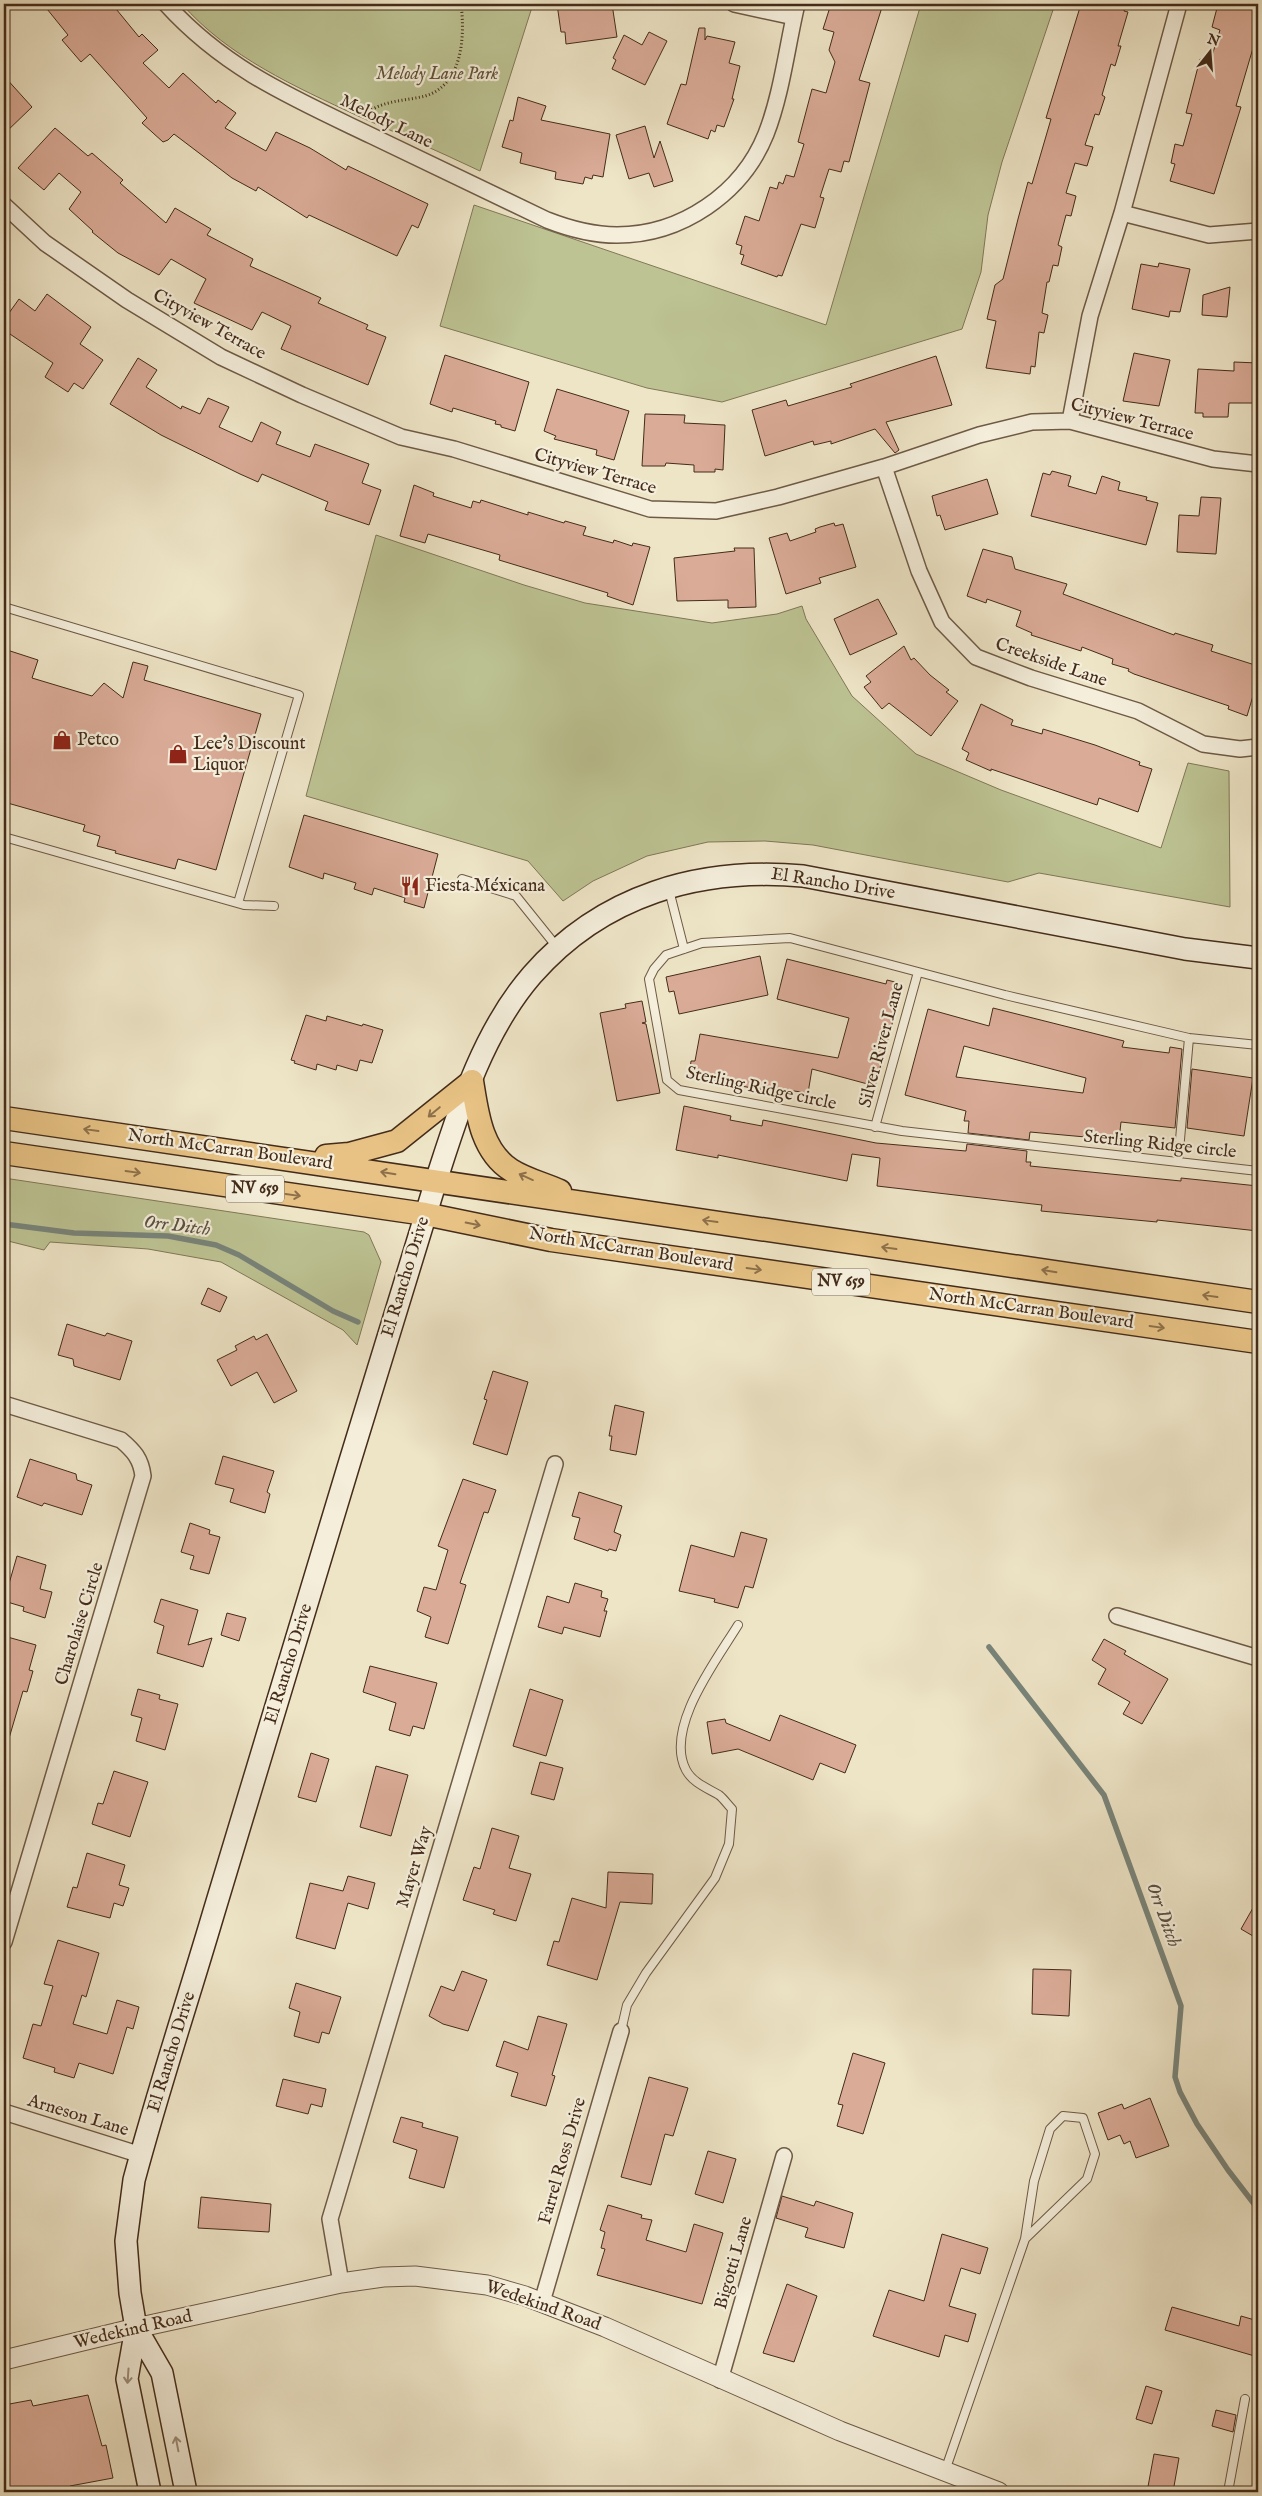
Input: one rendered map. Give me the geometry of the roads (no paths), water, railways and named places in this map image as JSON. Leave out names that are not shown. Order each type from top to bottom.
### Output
[{"type":"main road","name":"El Rancho Drive","points":[[150,2492],[127,2379],[136,2328],[128,2277],[126,2241],[131,2196],[141,2155],[425,1214],[486,1044],[507,1008],[533,974],[558,949],[589,926],[622,906],[668,888],[727,874],[766,872],[803,876],[1185,949],[1258,958]]},
{"type":"main road","points":[[296,1160],[349,1154],[397,1140],[472,1081],[483,1133],[501,1162],[513,1171],[586,1203]]},
{"type":"main road","name":"North McCarran Boulevard","points":[[4,1118],[1258,1302]]},
{"type":"main road","name":"North McCarran Boulevard","points":[[4,1153],[425,1214],[551,1240],[1258,1342]]},
{"type":"main road","name":"El Rancho Drive","points":[[136,2328],[162,2373],[186,2492]]},
{"type":"street","name":"Melody Lane","points":[[166,4],[184,24],[213,49],[249,75],[293,98],[547,220],[572,230],[611,234],[648,232],[675,224],[697,213],[719,198],[738,179],[754,159],[770,122],[795,11]]},
{"type":"street","points":[[734,4],[795,11]]},
{"type":"street","points":[[1070,421],[1090,316],[1122,214],[1179,4]]},
{"type":"street","name":"Cityview Terrace","points":[[4,206],[53,248],[127,300],[221,357],[302,395],[401,437],[454,449],[650,509],[716,511],[778,497],[884,467],[979,435],[1032,422],[1070,421],[1214,459],[1258,464]]},
{"type":"street","points":[[1122,214],[1209,235],[1258,231]]},
{"type":"street","name":"Creekside Lane","points":[[884,467],[919,571],[942,622],[976,657],[1031,678],[1138,711],[1203,744],[1240,750],[1258,747]]},
{"type":"street","name":"Charolaise Circle","points":[[4,1404],[121,1440],[134,1451],[141,1464],[143,1476],[4,1942]]},
{"type":"street","name":"Mayer Way","points":[[342,2283],[330,2219],[556,1464]]},
{"type":"street","points":[[1117,1616],[1258,1658]]},
{"type":"street","name":"Farrel Ross Drive","points":[[542,2302],[621,2031]]},
{"type":"street","name":"Arneson Lane","points":[[4,2112],[141,2155]]},
{"type":"street","name":"Bigotti Lane","points":[[720,2380],[784,2156]]},
{"type":"street","name":"Wedekind Road","points":[[4,2360],[136,2328],[342,2283],[383,2277],[415,2276],[487,2285],[542,2302],[605,2327],[720,2380],[788,2406],[861,2440],[1000,2492]]},
{"type":"lane","points":[[4,607],[299,695],[238,903]]},
{"type":"lane","points":[[4,837],[238,903],[274,906]]},
{"type":"lane","points":[[462,879],[516,896],[558,949]]},
{"type":"lane","points":[[668,888],[684,949]]},
{"type":"lane","name":"Sterling Ridge circle","points":[[1258,1045],[1189,1038],[1005,995],[790,938],[702,942],[666,955],[654,968],[649,979],[666,1080],[679,1090],[875,1127],[1258,1171]]},
{"type":"lane","name":"Silver River Lane","points":[[875,1127],[918,972]]},
{"type":"lane","points":[[1178,1162],[1189,1038]]},
{"type":"lane","points":[[621,2031],[627,2005],[646,1973],[715,1878],[729,1844],[732,1809],[721,1796],[698,1784],[686,1770],[680,1741],[684,1722],[693,1700],[738,1625]]},
{"type":"lane","points":[[945,2473],[1025,2239],[1034,2181],[1050,2129],[1063,2116],[1083,2118],[1094,2154],[1087,2179],[1025,2239]]},
{"type":"lane","points":[[1228,2492],[1245,2398]]},
{"type":"waterway","name":"Orr Ditch","points":[[4,1224],[74,1233],[168,1236],[216,1245],[239,1255],[333,1311],[358,1322]]},
{"type":"waterway","name":"Orr Ditch","points":[[989,1647],[1104,1795],[1181,2006],[1175,2077],[1180,2092],[1197,2124],[1228,2170],[1258,2209]]},
{"type":"place","name":"Petco","points":[[62,740]]},
{"type":"place","name":"Lee's Discount Liquor","points":[[178,754]]},
{"type":"place","name":"Fiesta Méxicana","points":[[410,886]]},
{"type":"park label","name":"Melody Lane Park","points":[[437,74]]}]
